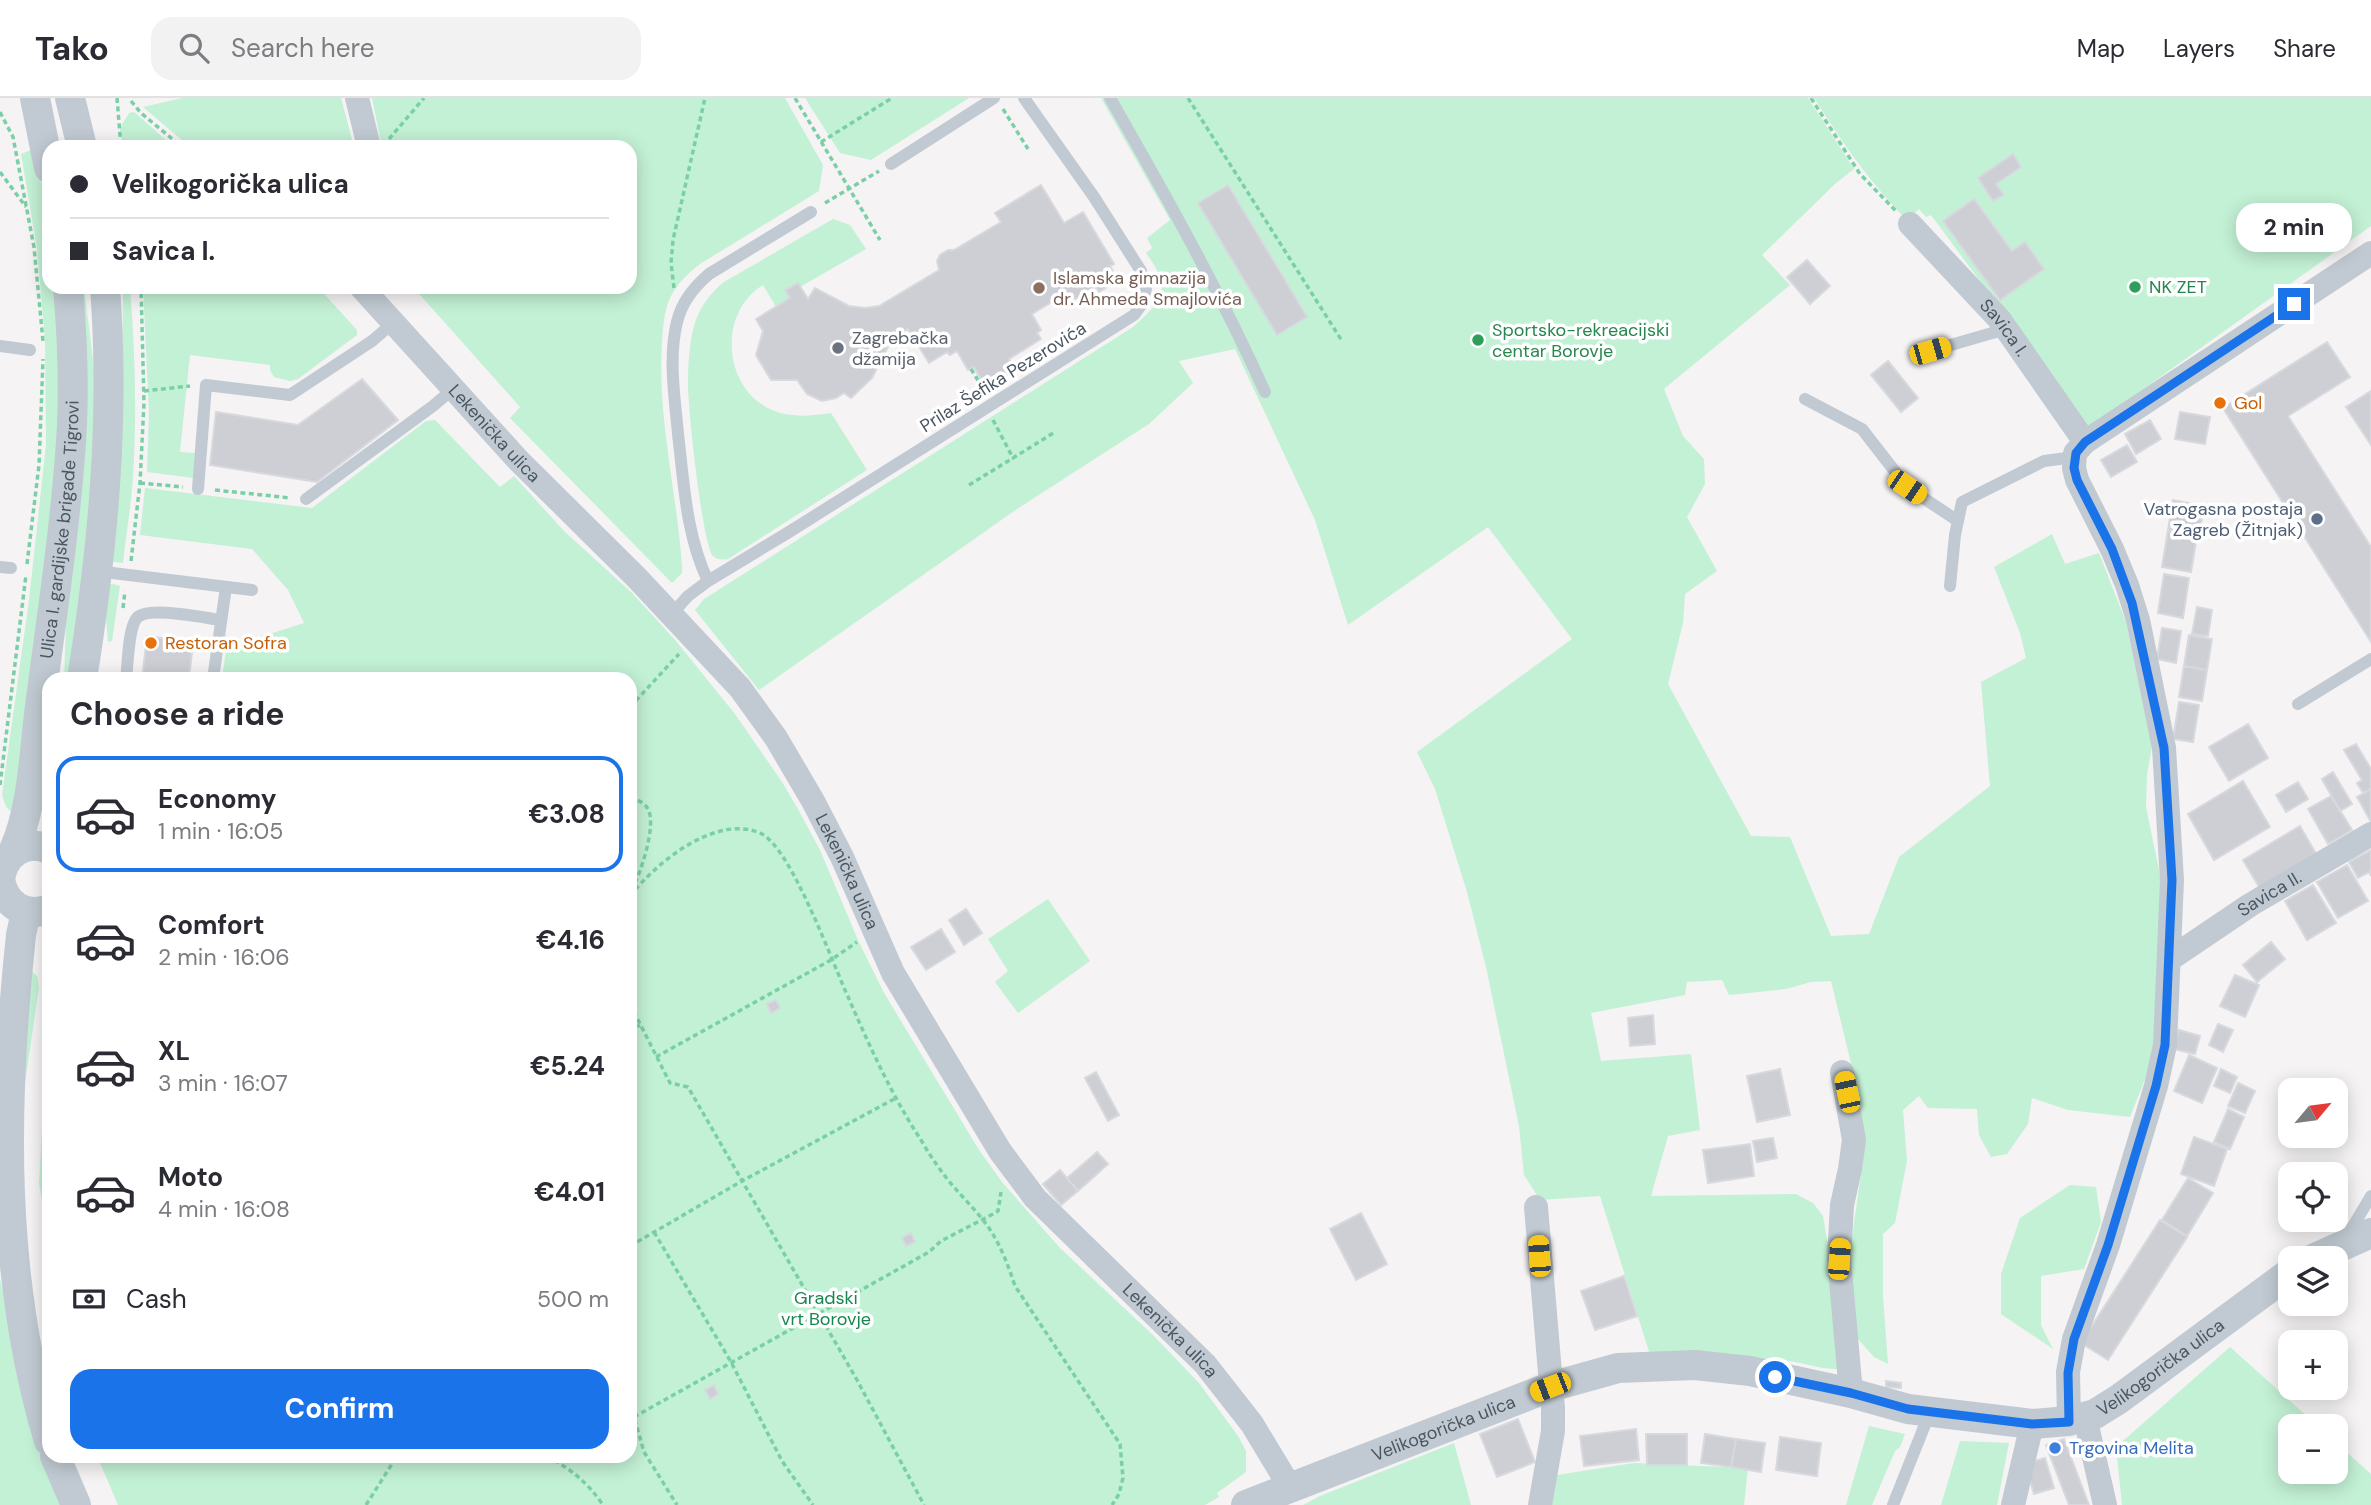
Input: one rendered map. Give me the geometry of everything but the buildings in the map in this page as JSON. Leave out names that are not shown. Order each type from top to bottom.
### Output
[{"type":"street","points":[[35,98],[43,140]]},
{"type":"street","points":[[70,98],[80,140]]},
{"type":"street","points":[[356,98],[367,140]]},
{"type":"street","name":"Savica I.","points":[[1910,224],[2006,329],[2080,450],[2074,468],[2077,480],[2112,549],[2138,621],[2164,748],[2172,880],[2165,1045],[2156,1086],[2108,1245],[2074,1339],[2068,1373],[2077,1419],[2105,1505]]},
{"type":"street","points":[[2080,450],[2369,260]]},
{"type":"street","name":"Ulica I. gardijske brigade Tigrovi","points":[[45,672],[72,425],[68,294]]},
{"type":"street","points":[[83,672],[110,424],[110,358],[105,294]]},
{"type":"street","name":"Lekenička ulica","points":[[366,294],[528,470],[740,688],[776,738],[813,801],[893,973],[1005,1159],[1035,1198],[1205,1364],[1252,1424],[1290,1487]]},
{"type":"street","name":"Ulica I. gardijske brigade Tigrovi","points":[[3,870],[19,839],[26,815],[42,691]]},
{"type":"street","name":"Savica II.","points":[[2170,959],[2250,905],[2371,834]]},
{"type":"street","points":[[42,847],[23,846],[3,870],[2,890],[8,900],[37,911],[21,935],[5,1081],[2,1147],[7,1261],[18,1343],[31,1394],[42,1423]]},
{"type":"street","points":[[1842,1072],[1854,1140],[1842,1205],[1839,1259],[1851,1393]]},
{"type":"street","points":[[1536,1207],[1553,1431],[1541,1505]]},
{"type":"street","points":[[2342,1245],[2371,1233]]},
{"type":"street","name":"Velikogorička ulica","points":[[1257,1503],[1290,1487],[1550,1387],[1618,1368],[1695,1365],[1750,1371],[1851,1393],[1908,1409],[2032,1424],[2077,1419],[2105,1408],[2129,1393],[2278,1282]]},
{"type":"street","points":[[2013,1505],[2032,1424]]},
{"type":"street","points":[[58,1463],[76,1505]]},
{"type":"lane","name":"Prilaz Šefika Pezerovića","points":[[708,581],[789,533],[1134,315],[1142,304],[1146,289],[1141,271],[1094,197],[1024,98]]},
{"type":"lane","points":[[1110,98],[1175,212],[1233,322],[1265,392]]},
{"type":"lane","points":[[891,164],[999,103]]},
{"type":"lane","points":[[671,615],[688,596],[708,581],[692,538],[674,395],[676,324],[683,304],[694,287],[709,274],[811,212]]},
{"type":"lane","points":[[198,489],[206,385],[290,395],[372,341],[393,323]]},
{"type":"lane","points":[[1930,351],[2006,329]]},
{"type":"lane","points":[[0,346],[30,350]]},
{"type":"lane","points":[[306,499],[453,389]]},
{"type":"lane","points":[[1805,399],[1861,429],[1907,487],[1958,521]]},
{"type":"lane","points":[[1950,586],[1962,502],[2044,461],[2080,450]]},
{"type":"lane","points":[[96,571],[252,590]]},
{"type":"lane","points":[[214,672],[226,587]]},
{"type":"lane","points":[[127,672],[133,626],[137,616],[143,612],[222,620]]},
{"type":"lane","points":[[2298,704],[2371,659]]},
{"type":"lane","points":[[2342,1245],[2371,1196]]},
{"type":"lane","points":[[1893,1505],[1930,1412]]},
{"type":"path","points":[[117,98],[120,140]]},
{"type":"path","points":[[389,140],[424,98]]},
{"type":"path","points":[[683,304],[672,282],[673,240],[705,98]]},
{"type":"path","points":[[795,98],[880,240]]},
{"type":"path","points":[[821,142],[892,98]]},
{"type":"path","points":[[1188,98],[1342,341]]},
{"type":"path","points":[[1811,98],[1860,174],[1880,197],[1910,224]]},
{"type":"path","points":[[131,100],[141,113],[174,140]]},
{"type":"path","points":[[999,103],[1028,149]]},
{"type":"path","points":[[0,112],[13,137],[27,209],[34,247],[44,350],[39,453],[0,785]]},
{"type":"path","points":[[811,212],[891,164]]},
{"type":"path","points":[[0,172],[27,209]]},
{"type":"path","points":[[131,564],[140,483],[144,391],[141,294]]},
{"type":"path","points":[[971,369],[991,400]]},
{"type":"path","points":[[144,391],[206,385]]},
{"type":"path","points":[[993,414],[993,422],[1013,458]]},
{"type":"path","points":[[969,485],[1055,432]]},
{"type":"path","points":[[140,483],[306,499]]},
{"type":"path","points":[[637,701],[678,657],[683,646]]},
{"type":"path","points":[[637,800],[642,802],[650,814],[648,841],[637,878]]},
{"type":"path","points":[[637,887],[665,860],[719,831],[738,828],[760,833],[772,840],[796,879],[881,1070],[919,1138],[947,1178],[983,1220],[1006,1259],[1015,1286],[1024,1301],[1120,1444],[1123,1478],[1119,1494],[1112,1505]]},
{"type":"path","points":[[656,1056],[831,960],[861,938]]},
{"type":"path","points":[[637,1019],[670,1083],[688,1087],[857,1380],[924,1505]]},
{"type":"path","points":[[637,1242],[742,1181],[897,1098]]},
{"type":"path","points":[[637,1415],[929,1252],[941,1241],[983,1220],[998,1210],[1002,1196],[1000,1183]]},
{"type":"path","points":[[654,1232],[731,1362],[782,1461],[813,1505]]},
{"type":"path","points":[[637,1428],[644,1452],[677,1505]]},
{"type":"path","points":[[366,1505],[393,1463]]},
{"type":"path","points":[[560,1463],[571,1469],[588,1485],[603,1505]]},
{"type":"green space","points":[[182,98],[341,98],[352,140],[182,140],[143,107]]},
{"type":"green space","points":[[372,98],[785,98],[823,165],[819,191],[696,267],[674,291],[665,313],[662,399],[682,566],[682,573],[672,583],[510,418],[520,407],[419,294],[637,294],[637,140],[381,140]]},
{"type":"green space","points":[[805,98],[969,98],[871,160],[840,153]]},
{"type":"green space","points":[[1101,98],[1808,98],[1854,169],[1762,255],[1790,285],[1664,389],[1683,436],[1704,459],[1705,484],[1687,517],[1717,571],[1685,594],[1683,623],[1668,684],[1751,836],[1790,837],[1831,936],[1869,934],[1899,857],[1990,786],[1981,682],[2026,658],[2020,633],[1994,567],[2052,534],[2065,564],[2099,553],[2126,622],[2152,747],[2147,774],[2146,807],[2166,904],[2157,1049],[2130,1117],[2068,1110],[2032,1098],[2028,1124],[2007,1154],[1991,1157],[1979,1135],[1977,1109],[1928,1108],[1919,1096],[1903,1110],[1907,1161],[1895,1223],[1883,1234],[1883,1297],[1888,1364],[1874,1357],[1857,1338],[1847,1272],[1863,1160],[1860,1100],[1831,981],[1729,995],[1722,980],[1687,982],[1685,995],[1591,1013],[1601,1061],[1691,1054],[1700,1130],[1668,1136],[1651,1196],[1796,1194],[1813,1203],[1823,1216],[1839,1311],[1837,1369],[1785,1361],[1768,1364],[1651,1358],[1600,1196],[1540,1200],[1524,1175],[1519,1126],[1486,967],[1467,892],[1435,789],[1417,752],[1572,639],[1488,527],[1348,625],[1315,520],[1235,349],[1179,361],[1193,383],[1149,424],[1017,509],[759,690],[695,610],[704,599],[1133,327],[1151,309],[1161,294],[1162,286],[1160,276],[1146,253],[1152,248],[1147,238],[1170,220]]},
{"type":"green space","name":"NK ZET","points":[[1814,98],[2371,98],[2371,226],[2089,428],[1931,215],[1926,217],[1919,209],[1907,220],[1857,162]]},
{"type":"green space","points":[[134,112],[166,140],[122,140],[120,128],[129,113]]},
{"type":"green space","points":[[36,148],[42,185],[42,294],[58,294],[66,436],[15,815],[6,807],[2,795],[29,600],[46,445],[45,340],[37,249],[21,154]]},
{"type":"green space","points":[[833,219],[850,225],[866,249],[800,287],[797,283],[786,289],[790,298],[776,307],[763,285],[748,298],[738,313],[732,350],[735,369],[743,386],[756,400],[772,410],[786,414],[831,413],[867,470],[728,559],[718,559],[713,556],[704,527],[690,420],[689,363],[696,319],[706,301],[724,282]]},
{"type":"green space","points":[[78,294],[85,294],[96,384],[98,452],[70,672],[64,672]]},
{"type":"green space","points":[[123,294],[130,294],[135,405],[133,477],[123,563],[108,561],[122,390]]},
{"type":"green space","points":[[143,294],[324,294],[357,330],[357,335],[298,379],[290,381],[274,377],[270,365],[190,355],[180,452],[195,453],[193,478],[147,472],[149,413]]},
{"type":"green space","name":"Gradski vrt Borovje","points":[[435,420],[500,487],[514,476],[564,531],[632,593],[676,641],[735,714],[799,811],[820,850],[884,993],[979,1150],[1002,1182],[1060,1248],[1153,1335],[1199,1383],[1238,1436],[1246,1451],[1246,1472],[1217,1493],[1219,1497],[1205,1505],[118,1505],[100,1463],[637,1463],[637,672],[223,672],[226,650],[229,647],[304,623],[288,590],[252,549],[140,535],[145,488],[312,508],[426,421]]},
{"type":"green space","points":[[108,585],[120,586],[112,641],[108,642],[104,594]]},
{"type":"green space","points":[[1048,899],[1090,961],[1018,1013],[995,982],[1008,971],[988,939]]},
{"type":"green space","points":[[30,970],[37,976],[39,987],[24,1090]]},
{"type":"green space","points":[[42,1130],[42,1199],[39,1184]]},
{"type":"green space","points":[[2070,1185],[2096,1187],[2101,1222],[2084,1269],[2041,1276],[2041,1325],[2053,1349],[2001,1314],[2001,1274],[2020,1218]]},
{"type":"green space","points":[[0,1278],[17,1362],[42,1436],[42,1463],[51,1463],[65,1505],[0,1505]]},
{"type":"green space","points":[[2230,1347],[2278,1390],[2278,1400],[2289,1400],[2305,1414],[2278,1414],[2278,1484],[2348,1484],[2348,1454],[2371,1474],[2371,1505],[2122,1505],[2116,1447]]},
{"type":"green space","points":[[1869,1426],[1905,1434],[1872,1505],[1846,1505]]},
{"type":"green space","points":[[1960,1441],[2009,1443],[1997,1505],[1941,1505]]},
{"type":"green space","points":[[1454,1443],[1471,1505],[1303,1505],[1320,1496]]},
{"type":"green space","points":[[1634,1463],[1748,1468],[1744,1505],[1549,1505],[1557,1475]]},
{"type":"place","name":"NK ZET","points":[[2135,287]]},
{"type":"place","name":"Islamska gimnazija dr. Ahmeda Smajlovića","points":[[1039,288]]},
{"type":"place","name":"Sportsko-rekreacijski centar Borovje","points":[[1478,340]]},
{"type":"place","name":"Zagrebačka džamija","points":[[838,348]]},
{"type":"place","name":"Gol","points":[[2220,403]]},
{"type":"place","name":"Vatrogasna postaja Zagreb (Žitnjak)","points":[[2317,519]]},
{"type":"place","name":"Restoran Sofra","points":[[151,643]]},
{"type":"place","name":"Trgovina Melita","points":[[2055,1448]]},
{"type":"route","points":[[1775,1377],[1851,1393],[1908,1409],[2032,1424],[2069,1422],[2068,1373],[2074,1339],[2108,1245],[2156,1086],[2165,1045],[2172,880],[2164,748],[2138,621],[2112,549],[2077,480],[2074,468],[2076,453],[2085,442],[2294,304]]}]
